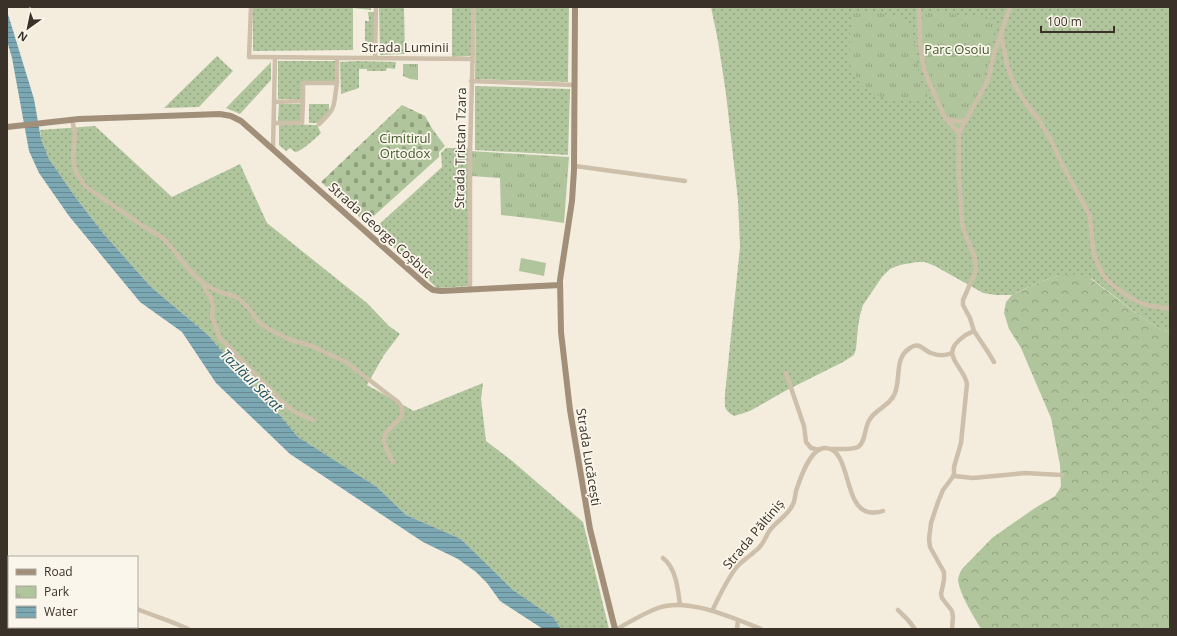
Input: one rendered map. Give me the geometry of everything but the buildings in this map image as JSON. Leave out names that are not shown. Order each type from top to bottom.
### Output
[{"type":"main road","name":"Strada Lucăcești","points":[[574,7],[575,166],[572,201],[560,285],[561,332],[570,410],[590,529],[616,629]]},
{"type":"main road","name":"Strada George Coșbuc","points":[[7,127],[72,120],[194,115],[231,116],[241,121],[433,290],[441,291],[560,285]]},
{"type":"street","name":"Strada Luminii","points":[[251,7],[249,57],[472,59]]},
{"type":"street","points":[[375,58],[376,7]]},
{"type":"street","name":"Strada Tristan Tzara","points":[[470,289],[471,81],[474,7]]},
{"type":"street","points":[[919,7],[920,44],[924,69],[945,118],[959,133]]},
{"type":"street","points":[[994,362],[974,331],[970,318],[963,305],[963,300],[975,273],[976,263],[963,228],[961,212],[959,133],[988,80],[994,54],[1010,7]]},
{"type":"street","points":[[1001,36],[1008,68],[1014,84],[1051,140],[1090,216],[1093,250],[1098,265],[1104,275],[1110,283],[1132,299],[1146,305],[1170,309]]},
{"type":"street","points":[[273,149],[275,57]]},
{"type":"street","points":[[319,124],[331,112],[334,106],[337,83],[337,58]]},
{"type":"street","points":[[471,81],[575,85]]},
{"type":"street","points":[[274,122],[302,123],[304,83],[337,83]]},
{"type":"street","points":[[274,102],[303,101]]},
{"type":"street","points":[[945,118],[953,121],[965,121]]},
{"type":"street","points":[[72,120],[75,133],[73,159],[76,172],[85,186],[163,238],[190,271],[204,284],[217,291],[237,297],[248,307],[258,321],[267,328],[288,339],[312,346],[346,362],[398,402],[403,411],[400,419],[384,437],[393,462]]},
{"type":"street","points":[[575,166],[685,181]]},
{"type":"street","points":[[204,284],[205,290],[211,298],[213,306],[212,317],[220,338],[283,403],[295,412],[313,420]]},
{"type":"street","points":[[952,629],[952,612],[941,596],[944,572],[930,546],[929,539],[933,514],[943,490],[954,476],[954,467],[961,443],[963,412],[967,388],[966,380],[952,353],[953,348],[962,337],[974,331]]},
{"type":"street","points":[[786,373],[804,426],[806,442],[811,448],[819,450],[854,448],[860,446],[869,421],[875,413],[891,401],[896,393],[900,362],[903,354],[909,348],[917,345],[929,353],[937,355],[947,355],[952,353]]},
{"type":"street","points":[[829,449],[834,451],[839,457],[855,502],[859,508],[866,512],[873,513],[883,511]]},
{"type":"street","name":"Strada Păltiniș","points":[[712,611],[736,567],[763,543],[770,530],[786,515],[793,505],[804,469],[813,454],[819,450]]},
{"type":"street","points":[[954,476],[973,478],[1025,473],[1062,475]]},
{"type":"street","points":[[663,558],[667,561],[671,568],[677,585],[680,605]]},
{"type":"street","points":[[616,629],[658,608],[673,605],[712,611],[761,629]]},
{"type":"street","points":[[138,609],[179,624],[188,629]]},
{"type":"street","points":[[898,610],[915,629]]},
{"type":"street","points":[[736,629],[738,620]]},
{"type":"green space","points":[[253,7],[371,7],[371,10],[353,8],[353,50],[253,51]]},
{"type":"green space","points":[[379,7],[404,7],[405,54],[380,55]]},
{"type":"green space","points":[[452,7],[472,7],[471,56],[452,57]]},
{"type":"green space","points":[[476,7],[569,7],[568,82],[475,79]]},
{"type":"green space","points":[[711,7],[1170,7],[1170,332],[1160,329],[1144,319],[1092,279],[1058,276],[1037,283],[1012,295],[996,295],[983,293],[925,262],[900,265],[890,269],[882,277],[863,305],[854,355],[750,411],[734,416],[730,414],[725,407],[725,394],[740,247],[738,200],[726,94]]},
{"type":"green space","name":"Parc Osoiu","points":[[923,10],[997,20],[982,87],[958,129],[945,118],[938,101],[937,92],[927,69],[921,37]]},
{"type":"green space","points":[[368,12],[374,12],[374,52],[368,52],[367,41],[365,41],[365,21],[369,21]]},
{"type":"green space","name":"Parc Osoiu","points":[[853,12],[878,12],[902,18],[912,30],[919,74],[922,84],[927,87],[927,100],[889,101],[861,86],[849,63],[850,34]]},
{"type":"green space","points":[[217,56],[233,71],[199,107],[164,108]]},
{"type":"green space","points":[[278,61],[335,61],[335,82],[302,81],[301,99],[278,99]]},
{"type":"green space","points":[[271,62],[271,80],[240,114],[226,108]]},
{"type":"green space","points":[[340,62],[396,62],[395,69],[387,68],[386,71],[367,71],[367,69],[359,69],[359,88],[341,94]]},
{"type":"green space","points":[[403,64],[418,64],[418,80],[403,76]]},
{"type":"green space","points":[[475,86],[570,89],[568,155],[475,150]]},
{"type":"green space","points":[[279,104],[301,104],[301,121],[278,121]]},
{"type":"green space","points":[[309,104],[329,104],[329,111],[319,123],[309,123]]},
{"type":"green space","name":"Cimitirul Ortodox","points":[[402,105],[425,116],[445,146],[439,152],[439,157],[366,223],[321,182]]},
{"type":"green space","points":[[279,124],[317,125],[321,133],[301,150],[295,152],[290,148],[286,151],[279,145]]},
{"type":"green space","points":[[95,126],[172,197],[240,164],[267,223],[367,303],[389,326],[400,334],[384,355],[367,385],[414,411],[483,383],[481,399],[486,441],[511,460],[583,522],[609,629],[561,629],[554,618],[513,590],[461,539],[406,515],[377,487],[298,437],[268,401],[208,335],[151,287],[103,233],[49,159],[41,139],[40,130]]},
{"type":"green space","points":[[446,148],[469,148],[470,286],[437,288],[374,229],[442,167],[441,153]]},
{"type":"green space","points":[[470,151],[569,157],[564,223],[501,215],[500,178],[471,176]]},
{"type":"green space","points":[[521,258],[546,263],[544,276],[519,271]]},
{"type":"green space","points":[[1077,274],[1091,279],[1144,319],[1160,329],[1170,332],[1170,629],[981,629],[968,606],[958,581],[962,569],[992,538],[1055,496],[1061,486],[1060,465],[1051,418],[1021,348],[1009,329],[1004,313],[1006,302],[1012,295],[1037,283],[1058,276]]},
{"type":"water","points":[[7,11],[34,99],[41,139],[49,159],[103,233],[151,287],[208,335],[268,401],[298,437],[377,487],[406,515],[461,539],[513,590],[554,618],[561,629],[543,629],[500,601],[487,583],[476,572],[458,559],[423,542],[290,454],[216,383],[182,332],[140,302],[69,216],[39,173],[29,151],[12,58],[7,41]]},
{"type":"water label","name":"Tazlăul Sărat","points":[[252,380]]}]
